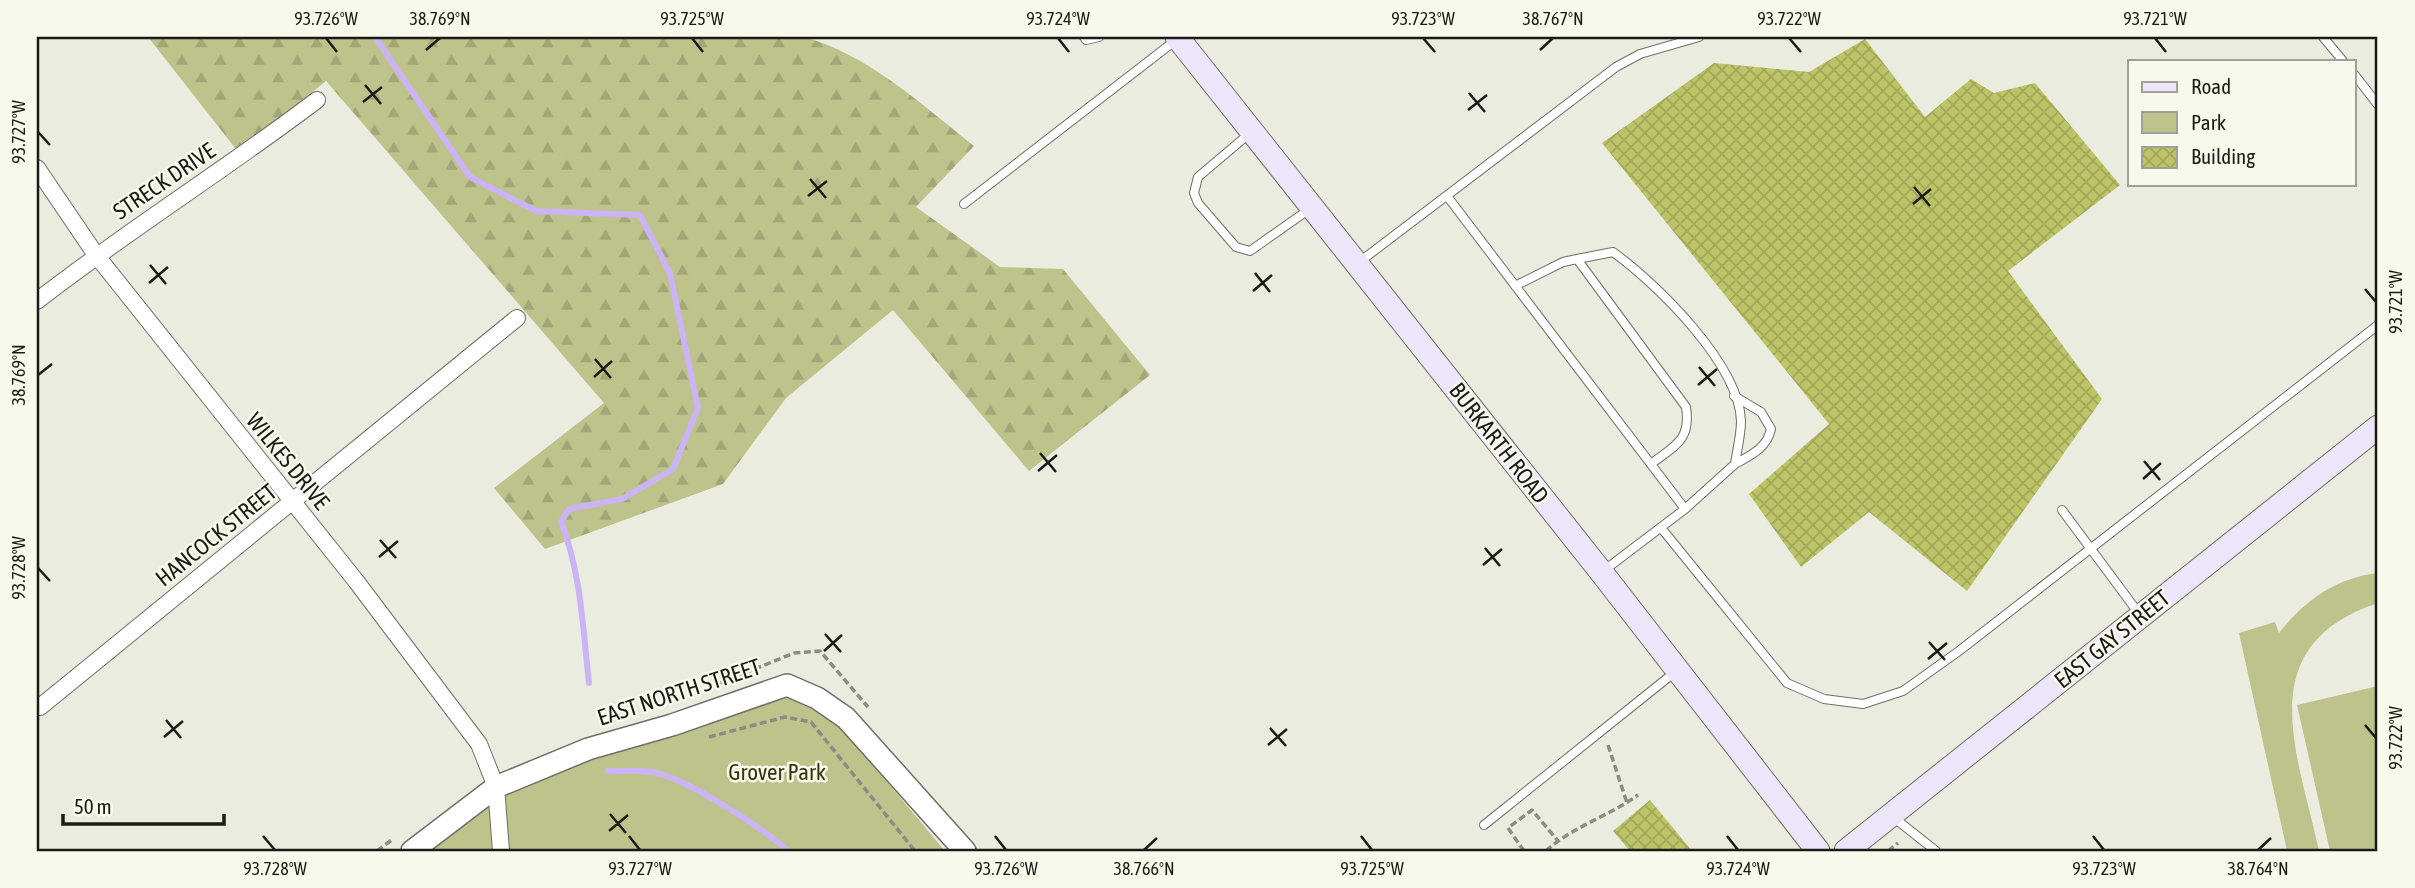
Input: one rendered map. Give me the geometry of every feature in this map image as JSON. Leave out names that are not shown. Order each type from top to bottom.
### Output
[{"type":"main road","name":"BURKARTH ROAD","points":[[1178,37],[1818,851]]},
{"type":"main road","name":"EAST GAY STREET","points":[[1846,851],[2378,427]]},
{"type":"street","name":"STRECK DRIVE","points":[[37,301],[96,255],[262,142],[317,100]]},
{"type":"street","name":"WILKES DRIVE","points":[[37,168],[96,255],[479,744],[496,787],[501,851]]},
{"type":"street","name":"HANCOCK STREET","points":[[40,707],[517,318]]},
{"type":"street","name":"EAST NORTH STREET","points":[[405,843],[496,787],[588,749],[787,685],[817,698],[846,718],[965,851]]},
{"type":"lane","points":[[1085,38],[1099,37]]},
{"type":"lane","points":[[964,204],[1178,37]]},
{"type":"lane","points":[[1358,263],[1616,67],[1640,54],[1699,37]]},
{"type":"lane","points":[[2323,37],[2342,60]]},
{"type":"lane","points":[[2356,78],[2378,105]]},
{"type":"lane","points":[[1252,131],[1198,177],[1194,193],[1198,203],[1236,247],[1250,251],[1313,206]]},
{"type":"lane","points":[[1447,196],[1685,509]]},
{"type":"lane","points":[[1515,285],[1563,262],[1613,252],[1647,277],[1686,319],[1729,380],[1741,419],[1735,464]]},
{"type":"lane","points":[[1577,259],[1686,407],[1689,426],[1680,442],[1651,464]]},
{"type":"lane","points":[[1662,528],[1787,683],[1824,699],[1863,704],[1903,691],[2378,325]]},
{"type":"lane","points":[[1602,573],[1662,528],[1735,464],[1756,453],[1769,440],[1771,429],[1761,412],[1734,397]]},
{"type":"lane","points":[[2062,510],[2140,615]]},
{"type":"lane","points":[[1484,825],[1677,670]]},
{"type":"lane","points":[[1891,815],[1936,851]]},
{"type":"path","points":[[701,690],[794,653],[820,651],[870,710]]},
{"type":"path","points":[[705,738],[785,717],[811,722],[915,851]]},
{"type":"path","points":[[1607,743],[1627,803]]},
{"type":"path","points":[[1546,851],[1558,841],[1637,795]]},
{"type":"path","points":[[1524,851],[1508,828],[1532,810],[1558,841]]},
{"type":"path","points":[[377,851],[405,843]]},
{"type":"path","points":[[1888,851],[1898,843]]},
{"type":"green space","points":[[148,37],[803,37],[826,44],[893,82],[974,146],[916,207],[1000,267],[1063,269],[1150,375],[1029,471],[893,310],[786,398],[723,484],[545,549],[494,488],[604,403],[326,81],[239,153]]},
{"type":"green space","points":[[2378,573],[2378,603],[2338,622],[2311,646],[2297,675],[2292,706],[2294,741],[2319,851],[2287,851],[2239,633],[2275,622],[2279,633],[2300,610],[2322,592],[2348,580]]},
{"type":"green space","name":"Grover Park","points":[[787,685],[817,698],[945,851],[418,851],[496,787]]},
{"type":"green space","points":[[2378,686],[2378,851],[2330,851],[2297,705]]},
{"type":"building","points":[[1865,39],[1925,117],[1971,79],[1994,93],[2035,83],[2120,185],[2008,271],[2102,399],[1967,591],[1869,512],[1801,567],[1749,494],[1829,424],[1602,143],[1714,63],[1809,72]]},
{"type":"building","points":[[1650,800],[1692,851],[1630,851],[1613,831]]},
{"type":"waterway","points":[[375,37],[470,177],[536,211],[640,215],[670,273],[698,408],[673,469],[622,499],[569,509],[561,522],[577,581],[589,683]]},
{"type":"waterway","points":[[608,771],[652,772],[683,783],[742,817],[788,851]]}]
